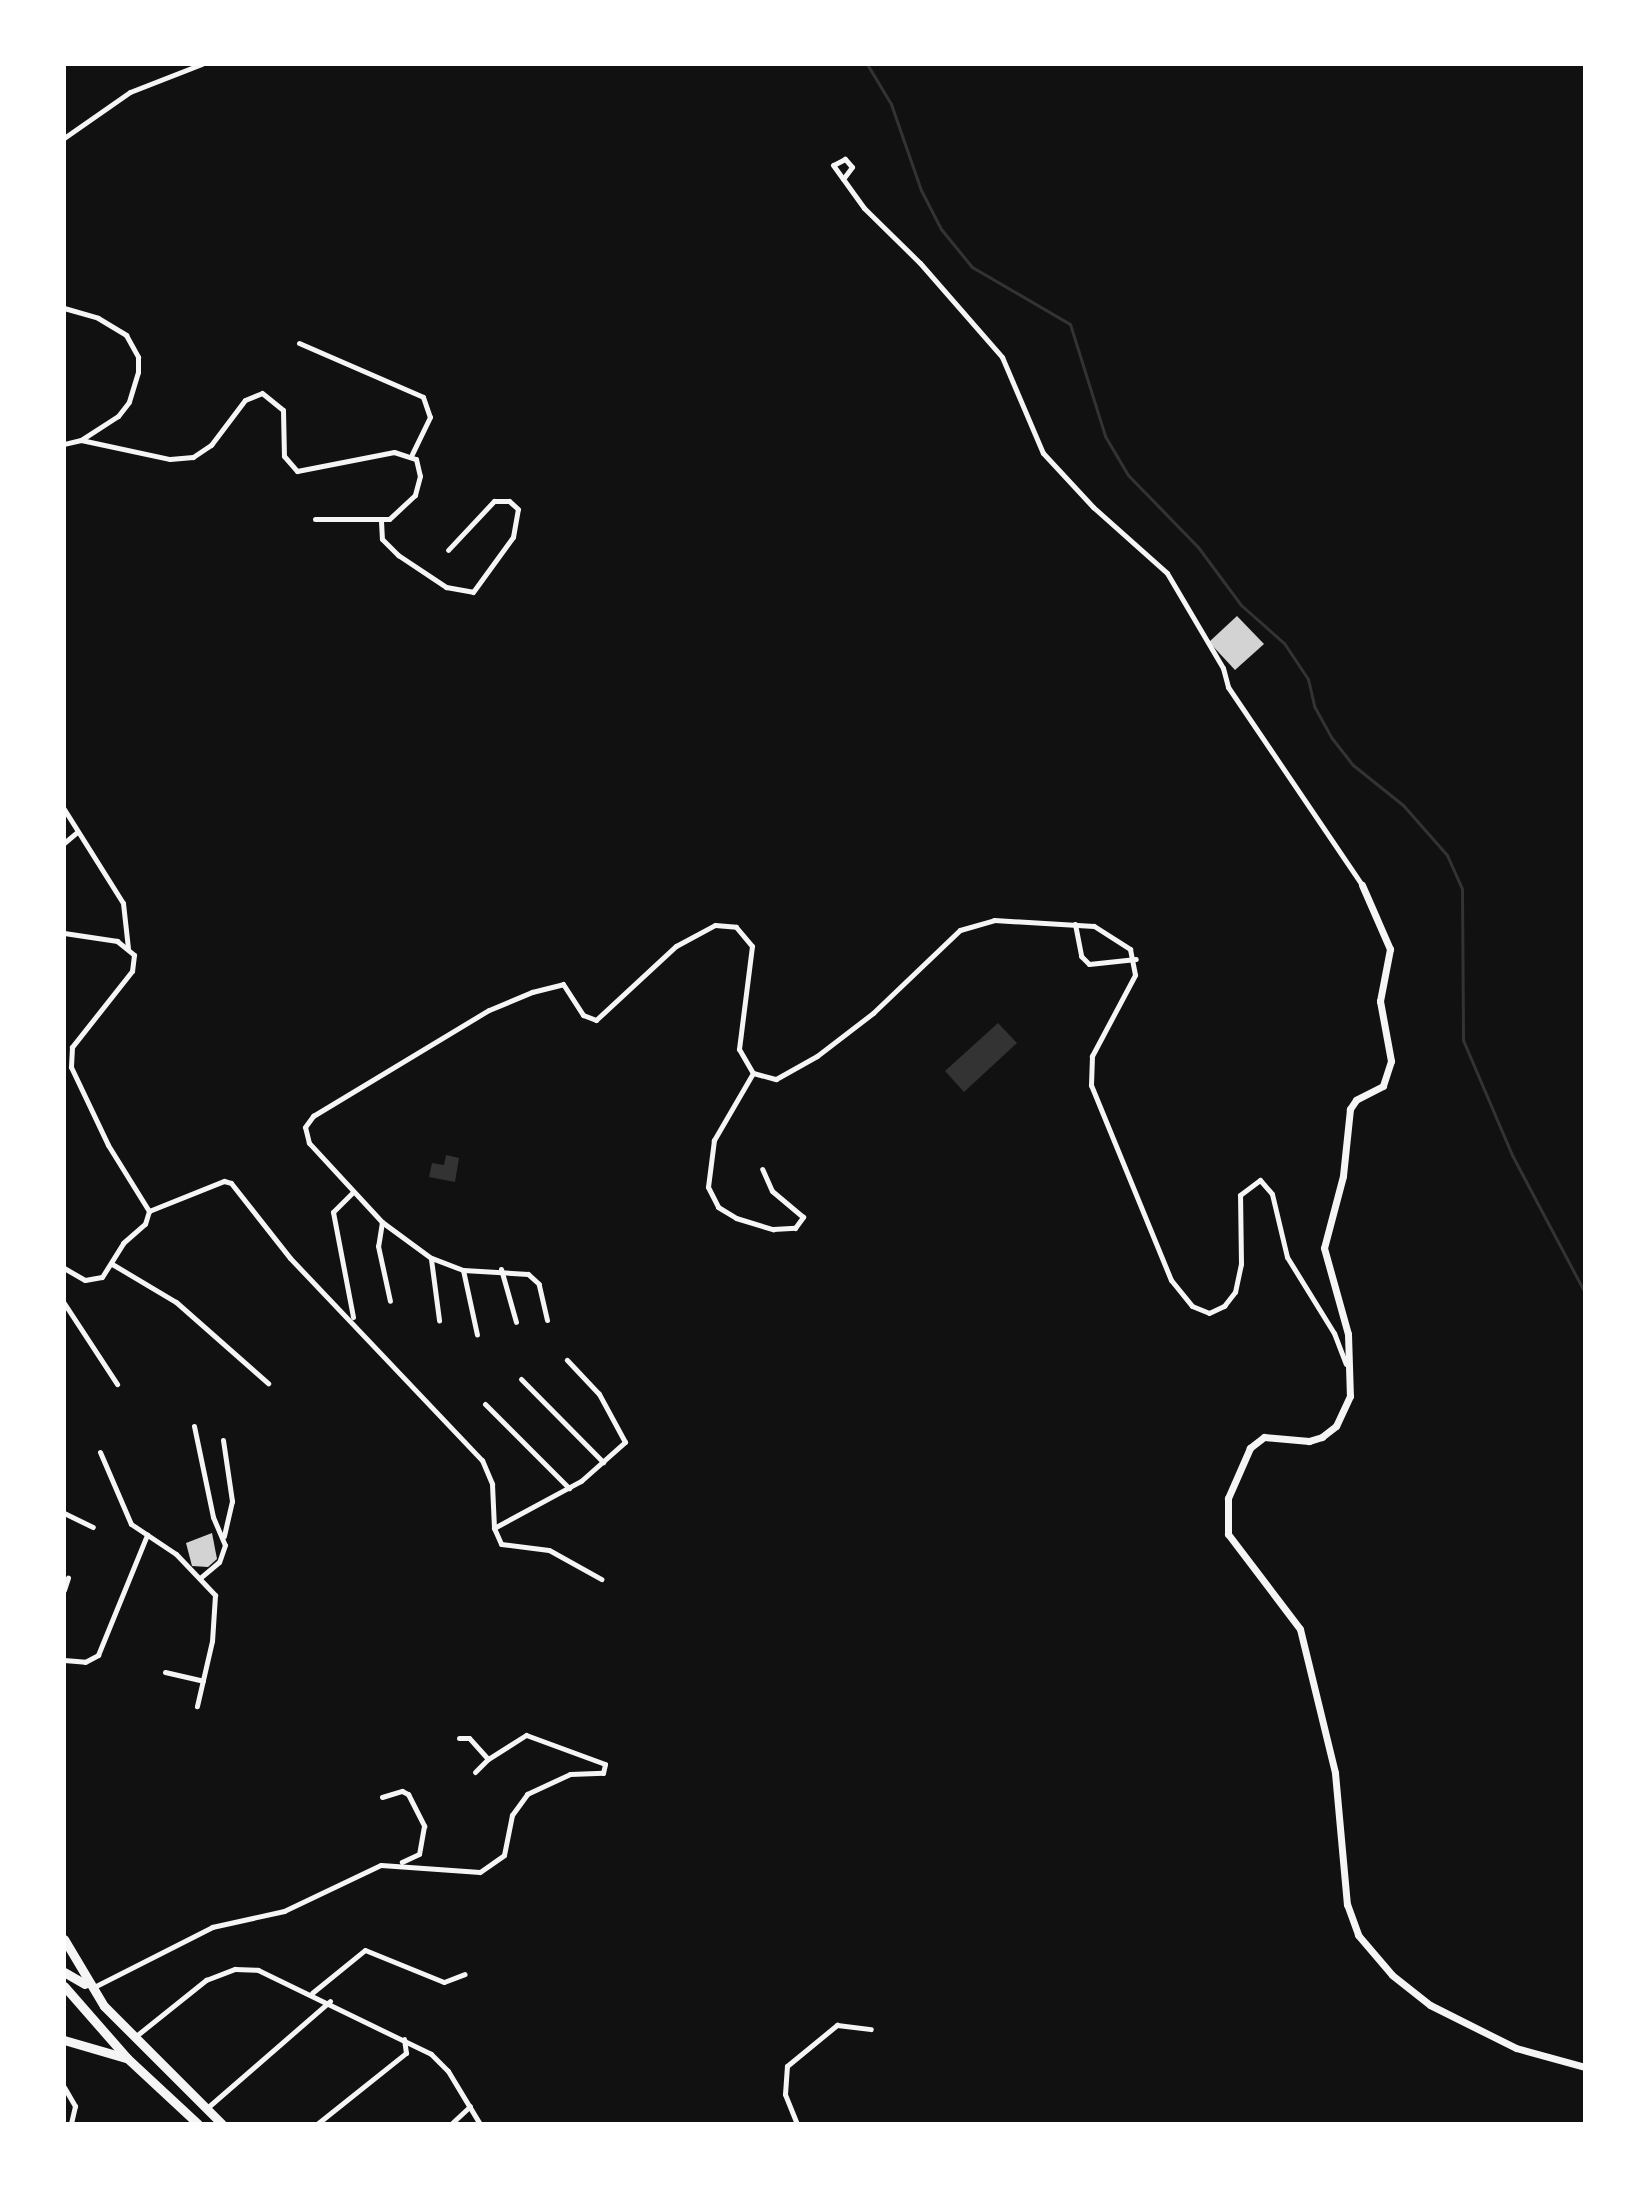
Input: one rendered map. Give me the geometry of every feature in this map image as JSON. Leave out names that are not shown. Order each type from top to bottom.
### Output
[{"type":"highway","points":[[64,1939],[91,1989],[133,2039],[222,2124]]},
{"type":"highway","points":[[64,1972],[91,1989]]},
{"type":"highway","points":[[64,1986],[127,2058],[198,2124]]},
{"type":"highway","points":[[64,2040],[127,2058]]},
{"type":"street","points":[[64,138],[130,92],[202,64]]},
{"type":"street","points":[[843,179],[866,212],[920,263],[1002,357],[1043,453],[1093,507],[1167,573],[1223,668],[1228,687],[1362,885],[1390,949],[1380,1001],[1391,1061],[1383,1086],[1356,1100],[1350,1109],[1343,1176],[1324,1248],[1348,1334],[1346,1364],[1350,1396],[1336,1426],[1309,1441],[1272,1436],[1254,1444],[1233,1481],[1225,1517],[1231,1540],[1300,1629],[1335,1773],[1349,1917],[1385,1969],[1430,2005],[1516,2048],[1585,2067]]},
{"type":"street","points":[[64,308],[118,328],[138,357],[129,402],[81,440],[64,444]]},
{"type":"street","points":[[299,343],[423,397],[430,417],[412,454]]},
{"type":"street","points":[[81,440],[170,459],[193,457],[211,445],[245,400],[262,393],[283,410],[284,456],[297,471],[376,453],[412,454]]},
{"type":"street","points":[[315,519],[381,521],[399,513],[415,495],[420,469],[412,454]]},
{"type":"street","points":[[381,521],[382,539],[422,574],[446,587],[473,592],[513,537],[518,509],[502,500],[483,508],[448,550]]},
{"type":"street","points":[[64,809],[123,903],[128,949]]},
{"type":"street","points":[[64,843],[77,832]]},
{"type":"street","points":[[547,1320],[535,1279],[501,1269],[463,1270],[431,1258],[382,1222],[352,1193],[306,1137],[305,1127],[313,1116],[489,1010],[532,992],[563,984],[583,1015],[599,1018],[676,946],[715,925],[736,927],[752,946],[739,1049],[753,1073],[776,1079],[817,1056],[873,1013],[942,945],[975,923],[1075,924],[1112,935],[1136,959],[1135,975],[1092,1056],[1091,1085],[1171,1280],[1192,1306],[1209,1313],[1224,1306],[1235,1292],[1241,1264],[1240,1195],[1260,1180],[1272,1194],[1287,1257],[1334,1333],[1346,1364]]},
{"type":"street","points":[[1075,924],[1081,956],[1089,964],[1136,959]]},
{"type":"street","points":[[64,933],[106,938],[134,955],[132,971],[72,1047],[71,1067],[108,1145],[149,1211],[145,1224],[123,1243],[112,1264],[93,1281],[64,1268]]},
{"type":"street","points":[[753,1073],[714,1140],[708,1187],[726,1213],[760,1226],[795,1228],[803,1217],[772,1191],[762,1169]]},
{"type":"street","points":[[149,1211],[224,1181],[231,1183],[290,1258],[353,1319],[489,1470],[494,1528],[501,1544],[549,1550],[601,1579]]},
{"type":"street","points":[[352,1193],[333,1212],[353,1319]]},
{"type":"street","points":[[382,1222],[378,1246],[390,1301]]},
{"type":"street","points":[[431,1258],[439,1320]]},
{"type":"street","points":[[112,1264],[176,1302],[268,1383]]},
{"type":"street","points":[[501,1269],[516,1322]]},
{"type":"street","points":[[463,1270],[477,1335]]},
{"type":"street","points":[[64,1303],[117,1384]]},
{"type":"street","points":[[494,1528],[569,1488],[622,1446],[625,1436],[599,1394],[567,1360]]},
{"type":"street","points":[[521,1379],[603,1462]]},
{"type":"street","points":[[485,1404],[569,1488]]},
{"type":"street","points":[[194,1426],[213,1517],[223,1537]]},
{"type":"street","points":[[200,1578],[222,1558],[223,1537],[232,1501],[223,1440]]},
{"type":"street","points":[[100,1452],[131,1524],[212,1590],[217,1607],[197,1706]]},
{"type":"street","points":[[64,1513],[93,1527]]},
{"type":"street","points":[[64,1660],[85,1662],[98,1655],[147,1535]]},
{"type":"street","points":[[64,1590],[68,1578]]},
{"type":"street","points":[[165,1672],[203,1681]]},
{"type":"street","points":[[401,1862],[480,1872],[490,1868],[504,1855],[512,1815],[527,1794],[570,1774],[603,1773],[605,1764],[563,1753],[526,1735],[488,1759],[475,1772]]},
{"type":"street","points":[[459,1738],[469,1738],[488,1759]]},
{"type":"street","points":[[91,1989],[219,1924],[284,1911],[373,1868],[401,1862],[419,1854],[424,1826],[408,1794],[382,1797]]},
{"type":"street","points":[[312,1993],[365,1950],[444,1982],[465,1974]]},
{"type":"street","points":[[133,2039],[206,1980],[235,1969],[258,1970],[404,2038],[448,2071],[480,2124]]},
{"type":"street","points":[[206,2109],[330,2001]]},
{"type":"street","points":[[797,2124],[785,2094],[787,2066],[837,2025],[871,2029]]},
{"type":"street","points":[[317,2124],[406,2053],[404,2038]]},
{"type":"street","points":[[64,2087],[75,2106],[71,2124]]},
{"type":"street","points":[[451,2124],[470,2106]]},
{"type":"shaded area","points":[[998,1023],[1017,1043],[964,1092],[945,1071]]},
{"type":"shaded area","points":[[446,1155],[459,1158],[455,1182],[429,1177],[432,1163],[444,1165]]},
{"type":"building","points":[[1237,616],[1264,644],[1235,670],[1209,642]]},
{"type":"building","points":[[212,1533],[217,1559],[208,1567],[192,1566],[186,1543]]},
{"type":"waterway","points":[[867,64],[891,104],[921,190],[941,229],[972,267],[1070,324],[1105,436],[1128,475],[1198,547],[1241,605],[1284,643],[1308,679],[1314,706],[1331,737],[1353,765],[1403,805],[1447,855],[1462,889],[1463,1040],[1512,1155],[1585,1293]]}]
